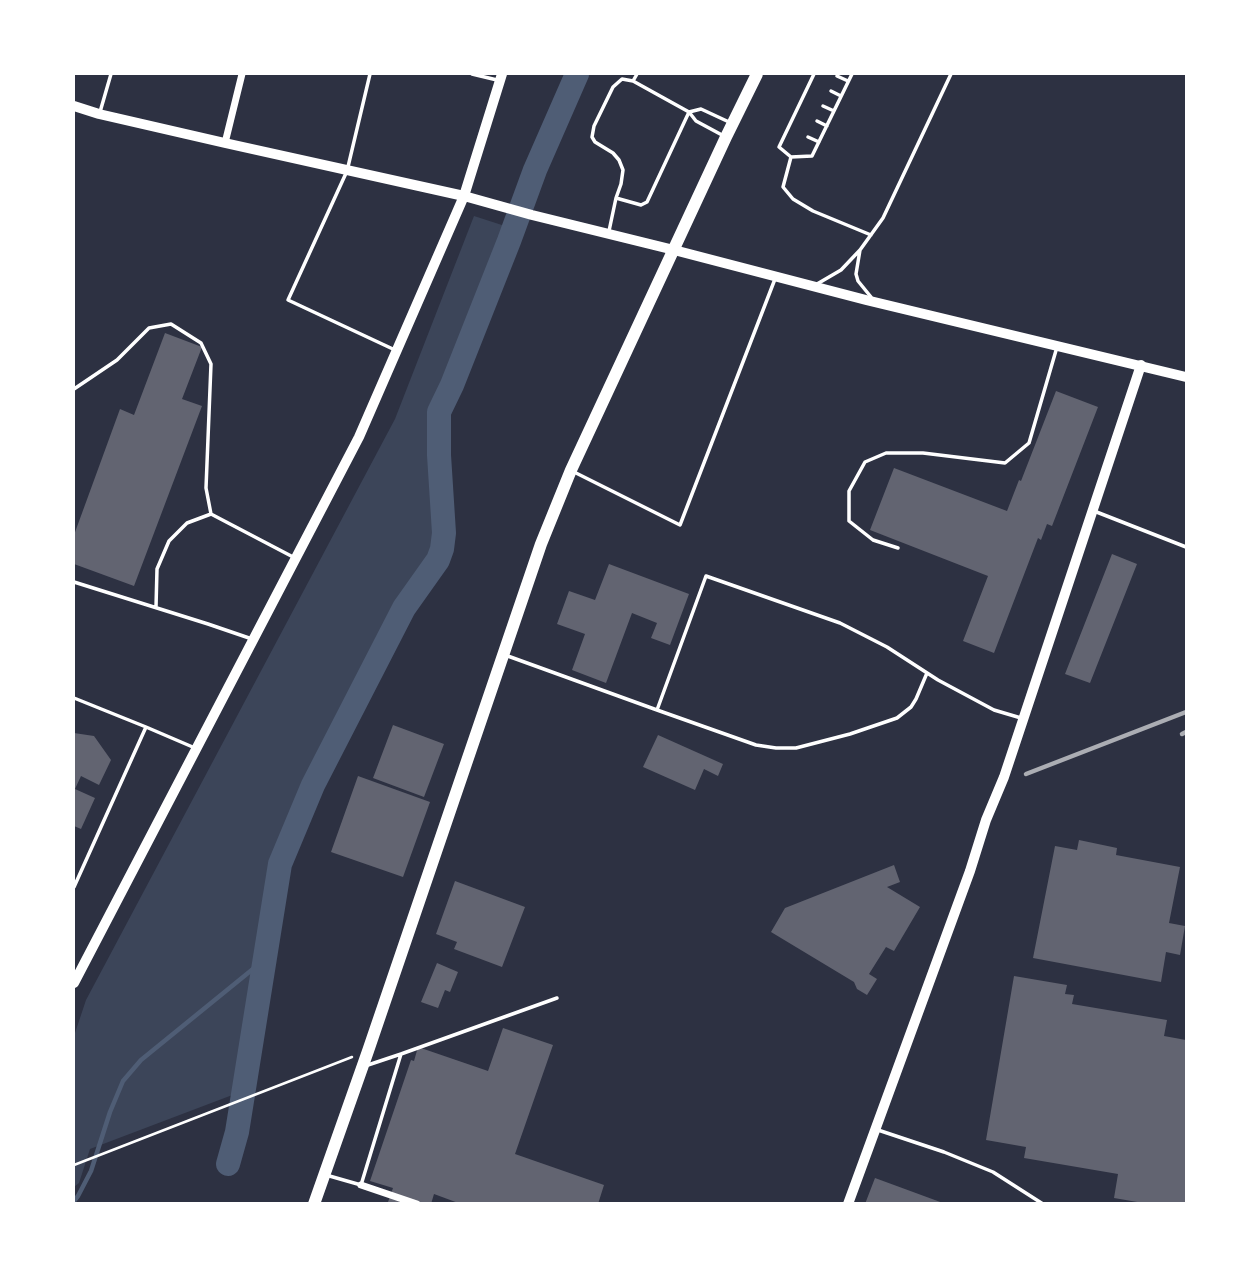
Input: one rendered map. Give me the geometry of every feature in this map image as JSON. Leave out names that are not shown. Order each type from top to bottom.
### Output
[{"type":"highway","points":[[314,1203],[541,544],[571,470],[757,74]]},
{"type":"main road","points":[[674,250],[874,302],[1186,375]]},
{"type":"street","points":[[225,143],[242,74]]},
{"type":"street","points":[[74,983],[359,438],[464,196],[500,77]]},
{"type":"street","points":[[74,106],[99,114],[464,196],[674,250]]},
{"type":"street","points":[[848,1203],[986,820],[1004,777],[1141,365]]},
{"type":"street","points":[[361,1185],[417,1203]]},
{"type":"lane","points":[[99,114],[111,74]]},
{"type":"lane","points":[[370,74],[347,171],[288,300],[397,351]]},
{"type":"lane","points":[[472,74],[500,77]]},
{"type":"lane","points":[[633,81],[637,74]]},
{"type":"lane","points":[[814,74],[779,147],[791,157],[812,156],[852,74]]},
{"type":"lane","points":[[813,286],[841,270],[860,250],[883,218],[951,74]]},
{"type":"lane","points":[[837,76],[848,81]]},
{"type":"lane","points":[[608,233],[623,170],[619,160],[592,137],[594,125],[613,87],[622,79],[633,81],[689,112],[696,121],[726,137]]},
{"type":"lane","points":[[810,82],[817,85]]},
{"type":"lane","points":[[831,91],[841,96]]},
{"type":"lane","points":[[803,96],[810,100]]},
{"type":"lane","points":[[823,106],[834,111]]},
{"type":"lane","points":[[689,112],[701,109],[733,124]]},
{"type":"lane","points":[[796,111],[802,114]]},
{"type":"lane","points":[[616,198],[641,205],[647,202],[689,112]]},
{"type":"lane","points":[[817,121],[827,125]]},
{"type":"lane","points":[[788,127],[795,130]]},
{"type":"lane","points":[[808,136],[819,142]]},
{"type":"lane","points":[[791,157],[783,187],[793,199],[813,211],[871,235]]},
{"type":"lane","points":[[860,250],[856,274],[858,281],[874,302]]},
{"type":"lane","points":[[571,470],[680,525],[776,277]]},
{"type":"lane","points":[[74,389],[117,360],[149,328],[171,324],[201,343],[211,364],[206,488],[211,514]]},
{"type":"lane","points":[[898,548],[873,541],[849,521],[849,491],[866,462],[886,453],[923,453],[1005,463],[1029,443],[1058,345]]},
{"type":"lane","points":[[1092,510],[1186,547]]},
{"type":"lane","points":[[156,607],[157,569],[169,541],[187,523],[211,514],[296,558]]},
{"type":"lane","points":[[657,710],[706,576],[840,623],[887,647],[994,710],[1023,719]]},
{"type":"lane","points":[[74,582],[254,640]]},
{"type":"lane","points":[[503,655],[756,745],[776,748],[796,748],[897,718],[911,707],[928,673]]},
{"type":"lane","points":[[74,698],[197,749]]},
{"type":"lane","points":[[74,887],[146,727]]},
{"type":"lane","points":[[362,1066],[557,998]]},
{"type":"lane","points":[[324,1174],[361,1185],[401,1054]]},
{"type":"lane","points":[[876,1129],[993,1172],[1042,1203]]},
{"type":"path","points":[[74,1165],[368,1051]]},
{"type":"shaded area","points":[[474,216],[505,226],[431,410],[436,539],[432,554],[396,605],[302,788],[274,862],[235,1094],[90,1149],[79,1183],[74,1187],[74,1036],[86,1000],[395,419]]},
{"type":"building","points":[[165,333],[202,347],[182,399],[202,406],[134,586],[74,564],[74,535],[120,409],[134,415]]},
{"type":"building","points":[[1056,391],[1098,407],[1052,526],[1047,524],[1041,540],[1038,538],[994,653],[963,641],[988,576],[870,530],[894,468],[1007,511]]},
{"type":"building","points":[[1112,554],[1137,564],[1090,683],[1065,674]]},
{"type":"building","points":[[609,564],[689,594],[670,645],[651,638],[657,623],[632,613],[606,683],[572,670],[585,634],[557,624],[569,591],[595,600]]},
{"type":"building","points":[[393,725],[444,744],[424,797],[373,778]]},
{"type":"building","points":[[74,733],[94,736],[111,760],[99,785],[81,776],[75,789],[95,798],[81,829],[74,826]]},
{"type":"building","points":[[658,735],[723,764],[718,776],[704,769],[695,790],[643,767]]},
{"type":"building","points":[[358,776],[430,802],[403,877],[331,852]]},
{"type":"building","points":[[1079,840],[1117,848],[1116,855],[1180,867],[1169,923],[1185,926],[1180,955],[1166,952],[1161,982],[1033,958],[1055,846],[1077,850]]},
{"type":"building","points":[[894,865],[900,882],[887,887],[920,907],[894,951],[886,947],[869,974],[877,979],[867,995],[857,989],[854,982],[771,932],[785,908]]},
{"type":"building","points":[[455,881],[525,907],[502,967],[454,949],[457,942],[436,934]]},
{"type":"building","points":[[437,963],[458,972],[450,992],[445,990],[438,1008],[421,1002]]},
{"type":"building","points":[[1014,976],[1067,985],[1065,994],[1074,995],[1072,1004],[1167,1020],[1164,1036],[1186,1040],[1186,1204],[1149,1204],[1114,1198],[1118,1174],[1024,1158],[1026,1147],[986,1140]]},
{"type":"building","points":[[503,1028],[553,1045],[515,1154],[604,1185],[598,1204],[461,1204],[434,1194],[431,1204],[388,1202],[393,1188],[370,1181],[411,1060],[414,1061],[418,1047],[488,1071]]},
{"type":"building","points":[[875,1178],[943,1203],[943,1204],[865,1204]]},
{"type":"waterway","points":[[228,1164],[237,1132],[280,864],[313,785],[404,608],[438,560],[444,533],[439,412],[452,385],[535,170],[577,74]]},
{"type":"waterway","points":[[74,1201],[91,1171],[123,1081],[141,1060],[264,960]]},
{"type":"railway","points":[[1026,774],[1186,712]]},
{"type":"railway","points":[[1182,734],[1186,732]]}]
